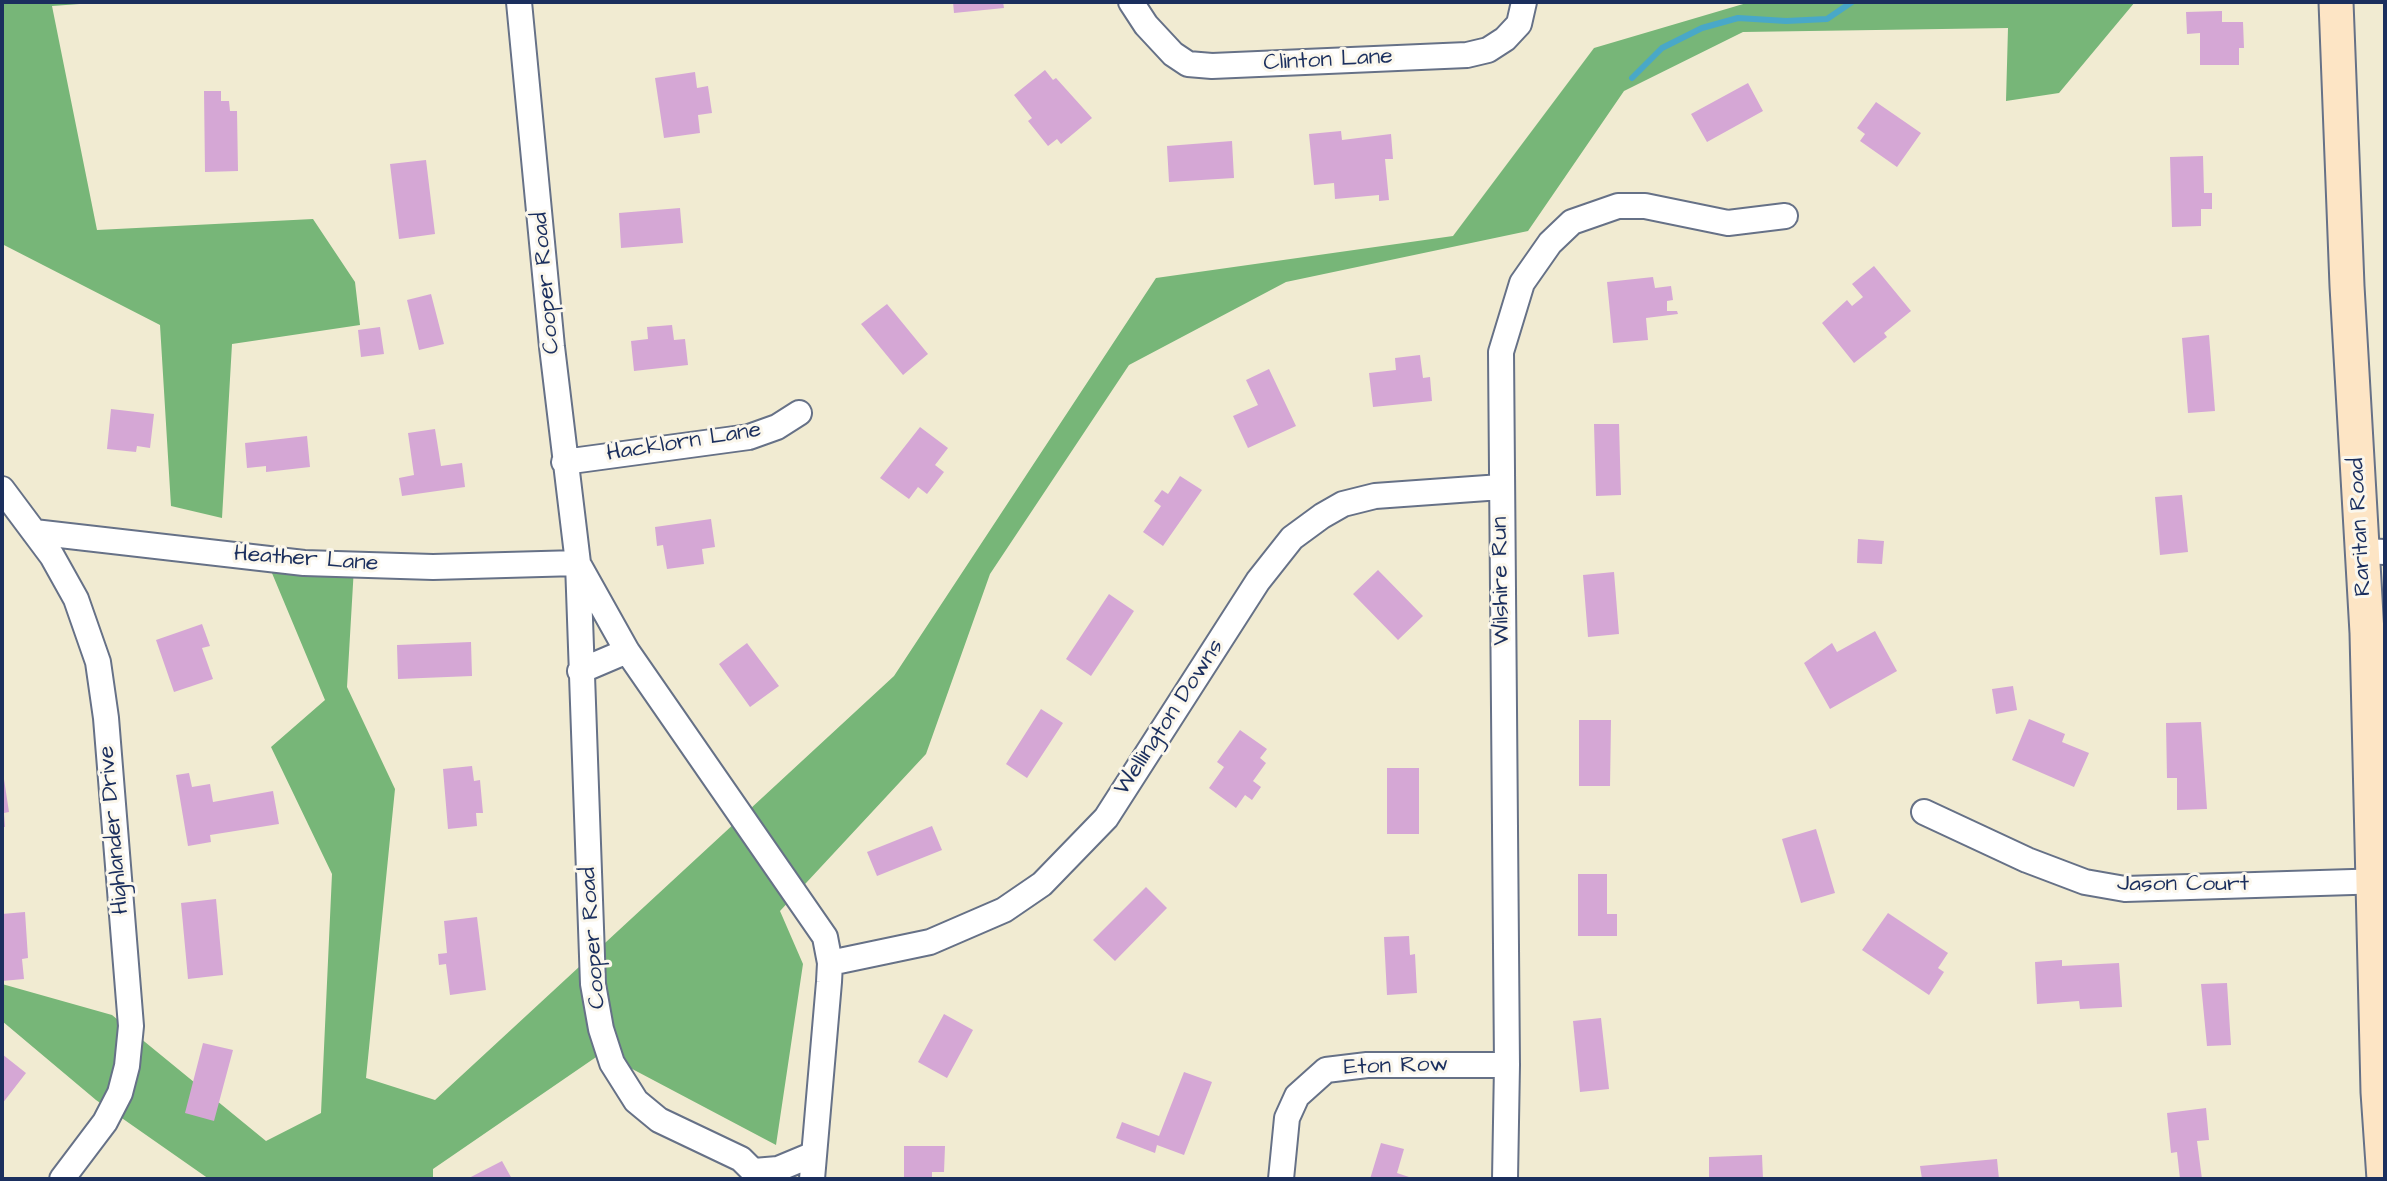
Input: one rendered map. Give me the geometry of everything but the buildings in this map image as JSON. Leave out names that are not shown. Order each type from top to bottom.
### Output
[{"type":"street","name":"Cooper Road","points":[[519,2],[564,462],[578,563],[593,984],[601,1029],[612,1063],[636,1101],[659,1120],[741,1159],[758,1175],[814,1154]]},
{"type":"street","name":"Clinton Lane","points":[[1131,2],[1146,25],[1173,54],[1188,64],[1212,66],[1467,55],[1488,50],[1505,39],[1519,24],[1524,2]]},
{"type":"street","name":"Raritan Road","points":[[2336,2],[2373,551],[2367,633],[2379,881],[2378,1092],[2384,1179]]},
{"type":"street","name":"Wilshire Run","points":[[1504,1179],[1507,1065],[1501,352],[1522,283],[1550,243],[1572,222],[1618,206],[1645,206],[1728,223],[1785,216]]},
{"type":"street","name":"Hacklorn Lane","points":[[564,462],[750,437],[776,427],[799,413]]},
{"type":"street","name":"Wellington Downs","points":[[830,963],[930,942],[1004,911],[1042,884],[1106,818],[1258,580],[1292,538],[1322,516],[1343,504],[1375,496],[1501,487]]},
{"type":"street","name":"Highlander Drive","points":[[2,489],[52,556],[76,599],[98,662],[106,718],[131,1026],[127,1066],[120,1093],[105,1122],[62,1179]]},
{"type":"street","name":"Heather Lane","points":[[34,532],[304,563],[433,568],[578,563]]},
{"type":"street","name":"Cooper Road","points":[[578,563],[627,651],[825,937],[830,963],[812,1179]]},
{"type":"street","points":[[580,671],[627,651]]},
{"type":"street","name":"Jason Court","points":[[1924,812],[2027,860],[2085,882],[2125,889],[2379,881]]},
{"type":"street","name":"Eton Row","points":[[1281,1179],[1287,1118],[1297,1096],[1326,1070],[1367,1065],[1507,1065]]},
{"type":"green space","points":[[2,2],[107,2],[52,6],[97,230],[313,219],[355,282],[360,325],[232,344],[222,518],[171,506],[160,325],[2,244]]},
{"type":"green space","points":[[1750,2],[2135,2],[2059,93],[2006,101],[2008,28],[1743,32],[1624,91],[1528,231],[1286,282],[1129,365],[990,574],[926,754],[780,911],[803,964],[776,1145],[602,1053],[433,1169],[433,1179],[209,1179],[96,1100],[2,1021],[2,984],[112,1015],[266,1141],[321,1113],[332,874],[271,747],[325,700],[264,554],[354,567],[347,687],[395,789],[366,1078],[435,1100],[894,676],[1156,278],[1453,236],[1594,48]]},
{"type":"waterway","points":[[1632,78],[1662,48],[1702,28],[1738,18],[1786,21],[1827,19],[1852,2]]}]
